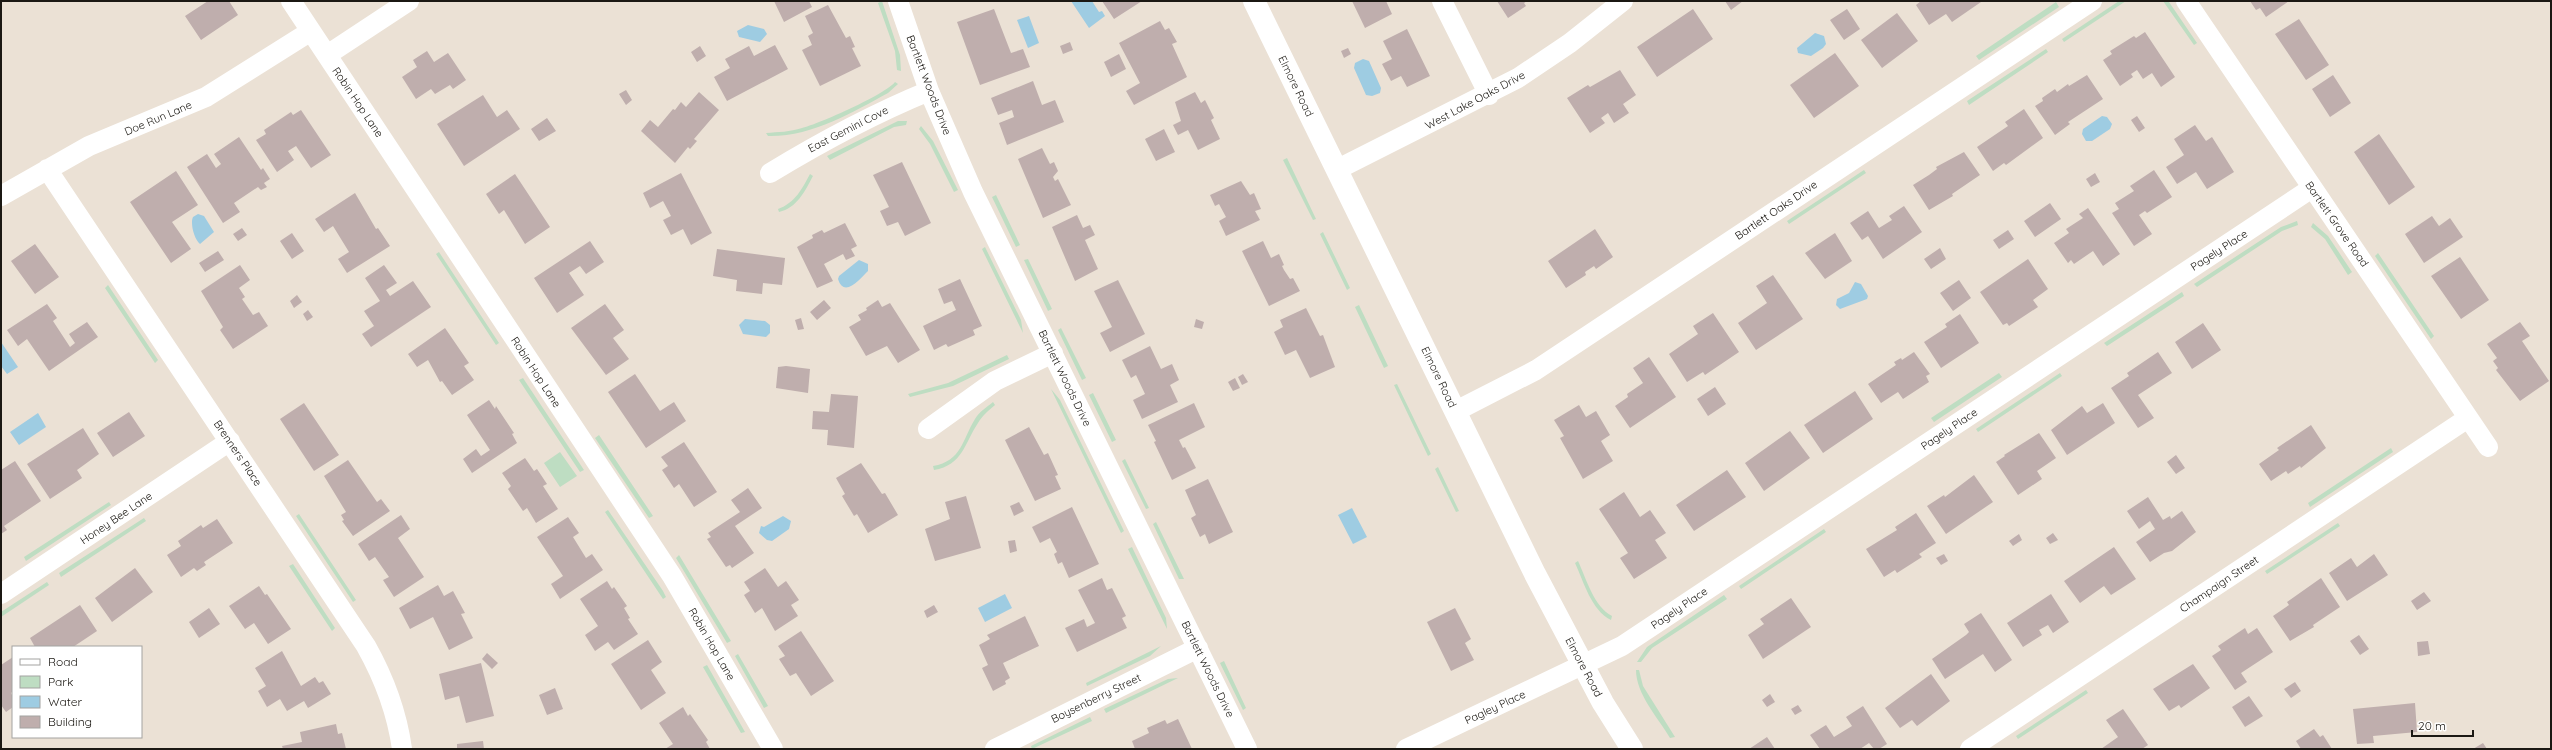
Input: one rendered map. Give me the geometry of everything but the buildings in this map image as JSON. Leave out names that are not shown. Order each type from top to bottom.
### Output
[{"type":"street","name":"Robin Hop Lane","points":[[291,1],[668,570],[773,749]]},
{"type":"street","points":[[327,55],[409,1]]},
{"type":"street","name":"Bartlett Woods Drive","points":[[898,1],[929,91],[973,192],[1247,749]]},
{"type":"street","name":"Elmore Road","points":[[1254,1],[1338,169],[1535,574],[1583,665],[1632,749]]},
{"type":"street","points":[[1442,1],[1489,95]]},
{"type":"street","name":"West Lake Oaks Drive","points":[[1338,169],[1489,95],[1555,54],[1623,1]]},
{"type":"street","name":"Bartlett Oaks Drive","points":[[1456,411],[1536,370],[2092,1]]},
{"type":"street","name":"Bartlett Grove Road","points":[[2186,1],[2488,446]]},
{"type":"street","name":"Doe Run Lane","points":[[1,196],[89,146],[206,97],[311,31]]},
{"type":"street","name":"East Gemini Cove","points":[[770,173],[812,147],[895,105],[929,91]]},
{"type":"street","name":"Brenners Place","points":[[47,169],[230,441],[374,661],[393,709],[399,729],[402,749]]},
{"type":"street","name":"Pagely Place","points":[[1583,665],[1622,646],[2312,188]]},
{"type":"street","points":[[928,429],[990,384],[1053,353]]},
{"type":"street","name":"Champaign Street","points":[[1970,749],[2468,418]]},
{"type":"street","name":"Honey Bee Lane","points":[[1,594],[230,441]]},
{"type":"street","name":"Boysenberry Street","points":[[995,749],[1198,648]]},
{"type":"street","name":"Pagley Place","points":[[1406,749],[1583,665]]},
{"type":"green space","points":[[882,1],[900,55],[901,71],[897,70],[895,51],[878,3]]},
{"type":"green space","points":[[2119,1],[2126,1],[2064,42],[2062,39]]},
{"type":"green space","points":[[2163,1],[2169,2],[2197,43],[2194,45]]},
{"type":"green space","points":[[2056,2],[2059,7],[1979,60],[1976,56]]},
{"type":"green space","points":[[2046,49],[2048,52],[1969,105],[1967,101]]},
{"type":"green space","points":[[895,82],[898,84],[888,93],[861,108],[816,128],[784,135],[768,136],[766,133],[784,132],[822,121],[866,101],[879,94]]},
{"type":"green space","points":[[898,121],[907,121],[906,125],[894,127],[830,160],[827,156]]},
{"type":"green space","points":[[921,126],[933,141],[958,190],[954,192],[930,144],[919,129]]},
{"type":"green space","points":[[1287,158],[1316,219],[1313,220],[1283,160]]},
{"type":"green space","points":[[1864,170],[1866,173],[1789,224],[1787,221]]},
{"type":"green space","points":[[810,174],[813,176],[796,203],[779,212],[778,209],[789,203],[797,195]]},
{"type":"green space","points":[[996,195],[1020,245],[1016,247],[992,197]]},
{"type":"green space","points":[[2297,221],[2298,225],[2282,231],[2197,287],[2194,284],[2281,227]]},
{"type":"green space","points":[[2313,223],[2328,236],[2352,272],[2348,275],[2325,239],[2311,227]]},
{"type":"green space","points":[[1323,232],[1350,288],[1347,290],[1320,234]]},
{"type":"green space","points":[[985,247],[1021,320],[1023,333],[982,249]]},
{"type":"green space","points":[[439,252],[499,343],[496,345],[436,254]]},
{"type":"green space","points":[[2378,253],[2434,336],[2431,339],[2375,256]]},
{"type":"green space","points":[[1028,259],[1052,309],[1048,311],[1024,260]]},
{"type":"green space","points":[[108,285],[158,360],[155,363],[105,288]]},
{"type":"green space","points":[[2182,292],[2184,296],[2107,346],[2104,343]]},
{"type":"green space","points":[[1359,305],[1388,366],[1384,368],[1355,307]]},
{"type":"green space","points":[[1061,328],[1086,378],[1082,380],[1058,330]]},
{"type":"green space","points":[[1007,355],[1009,359],[953,386],[910,397],[908,394],[948,383]]},
{"type":"green space","points":[[1999,373],[2002,377],[1934,422],[1931,418]]},
{"type":"green space","points":[[2060,373],[2062,376],[1978,432],[1976,429]]},
{"type":"green space","points":[[523,378],[584,470],[580,472],[519,380]]},
{"type":"green space","points":[[1397,384],[1431,454],[1428,456],[1394,385]]},
{"type":"green space","points":[[1051,389],[1060,400],[1124,531],[1121,533]]},
{"type":"green space","points":[[1093,393],[1116,440],[1112,442],[1089,395]]},
{"type":"green space","points":[[993,402],[995,405],[980,420],[957,458],[951,464],[934,470],[933,466],[950,460],[956,454],[977,416]]},
{"type":"green space","points":[[599,435],[653,516],[649,518],[595,438]]},
{"type":"green space","points":[[2391,448],[2393,452],[2310,507],[2308,503]]},
{"type":"green space","points":[[560,452],[577,476],[560,487],[544,463]]},
{"type":"green space","points":[[1125,459],[1149,508],[1146,509],[1122,461]]},
{"type":"green space","points":[[1438,467],[1459,511],[1456,512],[1435,469]]},
{"type":"green space","points":[[109,502],[111,505],[26,561],[24,557]]},
{"type":"green space","points":[[608,510],[663,591],[666,597],[663,599],[605,512]]},
{"type":"green space","points":[[299,514],[356,600],[353,602],[296,516]]},
{"type":"green space","points":[[144,518],[146,521],[61,577],[59,573]]},
{"type":"green space","points":[[1156,522],[1184,579],[1179,579],[1153,524]]},
{"type":"green space","points":[[2338,523],[2340,526],[2267,574],[2265,571]]},
{"type":"green space","points":[[1824,529],[1826,532],[1741,589],[1739,586]]},
{"type":"green space","points":[[1132,547],[1166,618],[1167,629],[1128,549]]},
{"type":"green space","points":[[679,555],[731,641],[727,643],[676,558]]},
{"type":"green space","points":[[1578,561],[1595,599],[1606,612],[1612,616],[1611,620],[1598,610],[1593,603],[1575,563]]},
{"type":"green space","points":[[293,564],[335,628],[332,631],[289,566]]},
{"type":"green space","points":[[47,582],[49,585],[1,617],[1,612]]},
{"type":"green space","points":[[1724,595],[1727,599],[1652,648],[1641,662],[1637,662],[1647,647]]},
{"type":"green space","points":[[1161,646],[1150,656],[1087,686],[1086,683]]},
{"type":"green space","points":[[738,654],[768,706],[764,708],[735,656]]},
{"type":"green space","points":[[1224,661],[1246,708],[1243,710],[1220,663]]},
{"type":"green space","points":[[707,665],[745,732],[741,733],[703,667]]},
{"type":"green space","points":[[1636,670],[1639,670],[1643,686],[1675,737],[1670,738],[1648,706],[1637,679]]},
{"type":"green space","points":[[1178,678],[1106,713],[1104,709],[1168,679]]},
{"type":"green space","points":[[2086,690],[2088,693],[2018,739],[2016,736]]},
{"type":"green space","points":[[1090,717],[1092,721],[1032,749],[1031,746]]},
{"type":"water","points":[[1071,1],[1092,1],[1099,12],[1102,11],[1105,16],[1089,28]]},
{"type":"water","points":[[1029,16],[1039,43],[1028,48],[1017,20]]},
{"type":"water","points":[[748,25],[764,29],[767,34],[760,42],[739,37],[737,31]]},
{"type":"water","points":[[1815,33],[1824,36],[1826,44],[1823,48],[1811,56],[1798,53],[1797,48]]},
{"type":"water","points":[[1363,59],[1369,61],[1381,88],[1380,93],[1372,96],[1366,95],[1354,68],[1355,63]]},
{"type":"water","points":[[2102,116],[2107,117],[2112,124],[2110,129],[2092,141],[2086,141],[2082,134],[2083,129]]},
{"type":"water","points":[[198,214],[204,216],[214,232],[200,244],[194,235],[192,227],[193,217]]},
{"type":"water","points":[[859,260],[868,264],[868,271],[853,285],[844,287],[838,279],[839,276]]},
{"type":"water","points":[[1855,282],[1861,284],[1868,296],[1867,299],[1840,309],[1836,305],[1837,299],[1849,293]]},
{"type":"water","points":[[745,319],[765,321],[770,325],[770,333],[766,337],[743,334],[739,325]]},
{"type":"water","points":[[1,342],[18,367],[7,374],[1,366]]},
{"type":"water","points":[[38,413],[46,427],[19,445],[10,432]]},
{"type":"water","points":[[1352,508],[1367,537],[1353,544],[1338,515]]},
{"type":"water","points":[[783,516],[791,521],[789,529],[772,541],[767,540],[759,533],[761,526],[764,527]]},
{"type":"water","points":[[1005,594],[1012,608],[985,622],[978,608]]}]
